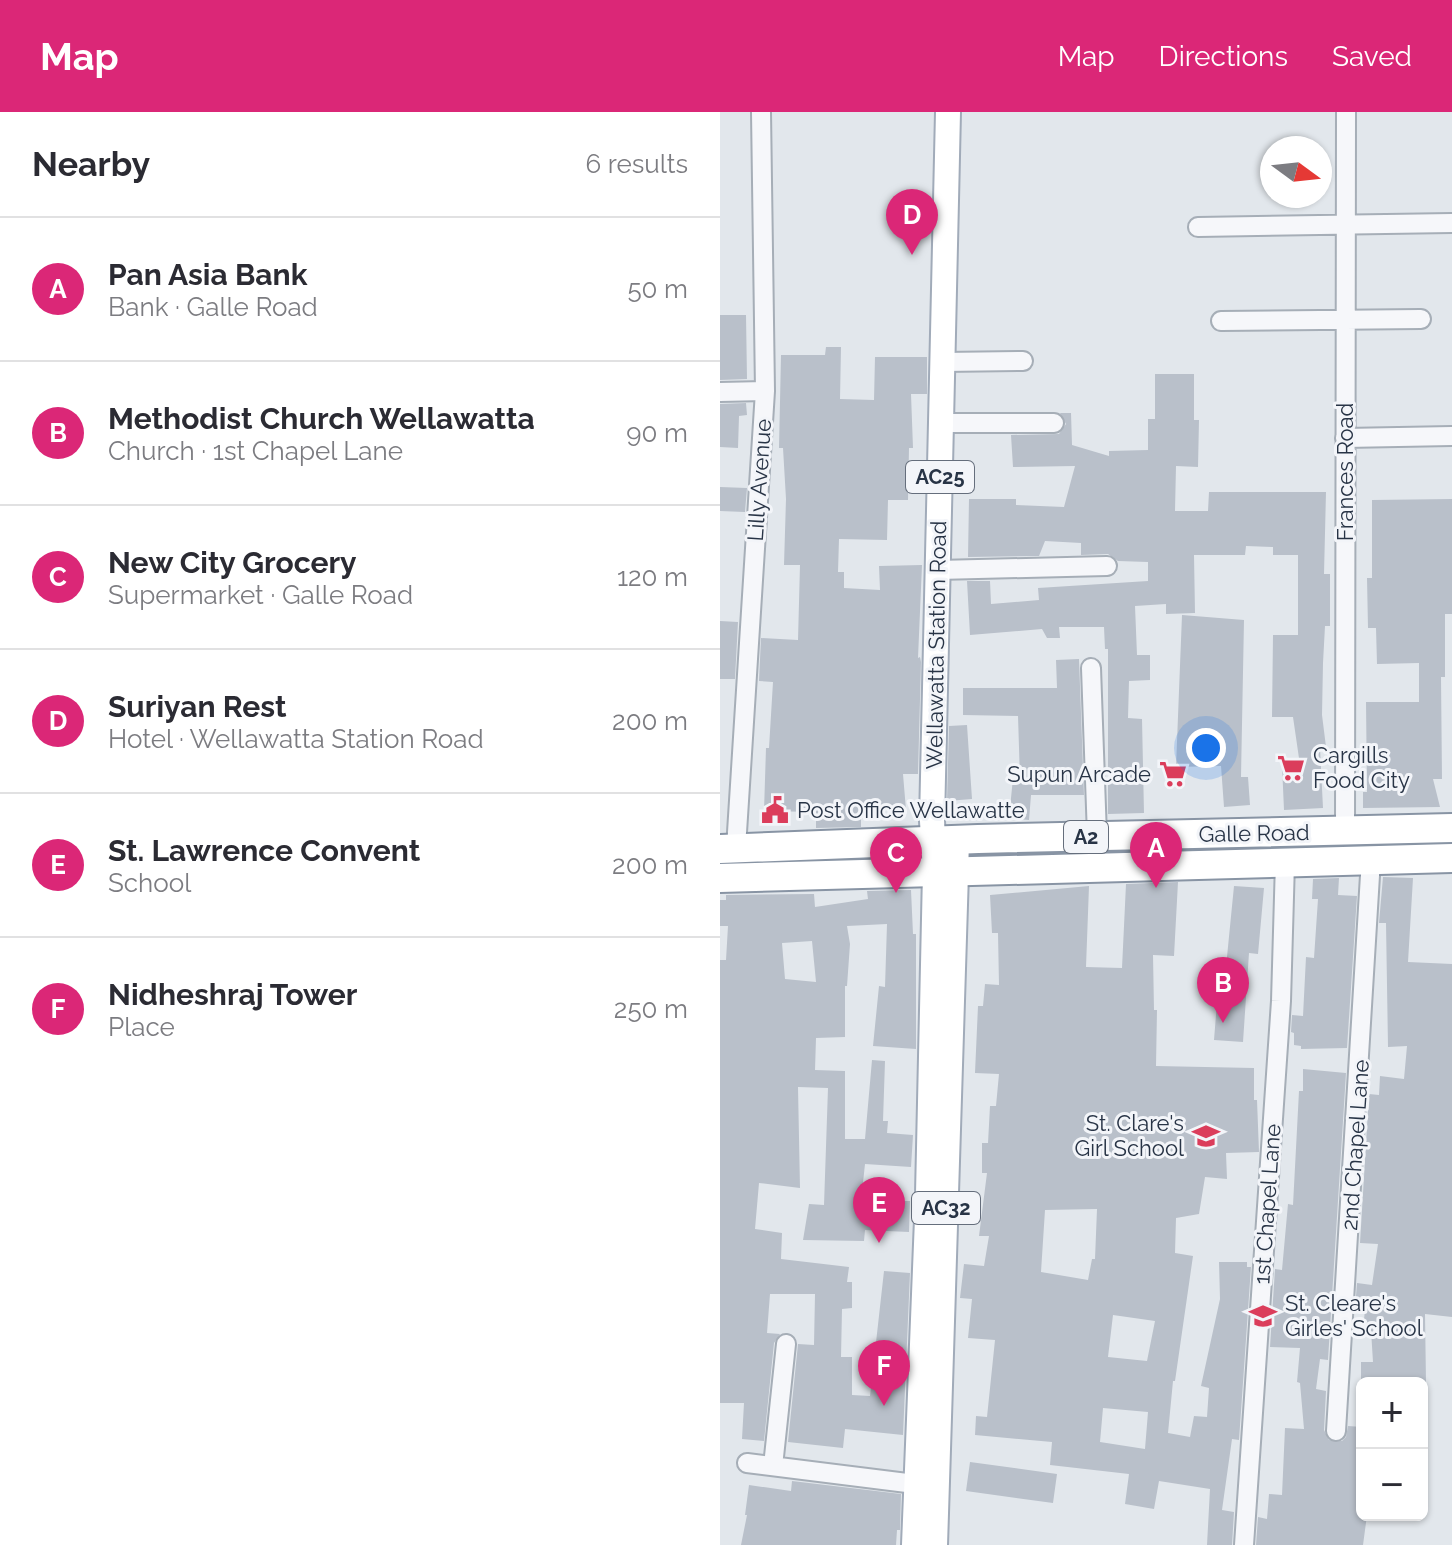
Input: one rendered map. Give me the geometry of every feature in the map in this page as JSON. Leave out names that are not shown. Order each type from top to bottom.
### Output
[{"type":"highway","name":"Galle Road","points":[[728,848],[1452,828]]},
{"type":"highway","name":"Galle Road","points":[[720,878],[1452,858]]},
{"type":"main road","name":"Wellawatta Station Road","points":[[946,872],[946,842],[932,821],[948,112]]},
{"type":"main road","name":"AC32","points":[[914,1545],[928,1194],[946,872]]},
{"type":"main road","name":"AC32","points":[[935,1545],[946,872]]},
{"type":"street","name":"Lilly Avenue","points":[[728,848],[765,391],[761,112]]},
{"type":"street","name":"Frances Road","points":[[1345,831],[1346,112]]},
{"type":"street","points":[[1198,227],[1452,223]]},
{"type":"street","points":[[1221,321],[1421,319]]},
{"type":"street","points":[[943,362],[1023,361]]},
{"type":"street","points":[[720,392],[765,391]]},
{"type":"street","points":[[942,423],[1054,423]]},
{"type":"street","points":[[1345,438],[1452,436]]},
{"type":"street","points":[[938,570],[1107,566]]},
{"type":"street","points":[[1091,668],[1097,836]]},
{"type":"street","name":"2nd Chapel Lane","points":[[1336,1431],[1371,859]]},
{"type":"street","name":"1st Chapel Lane","points":[[1244,1545],[1281,1001],[1285,862]]},
{"type":"street","points":[[773,1466],[786,1344]]},
{"type":"street","points":[[747,1463],[915,1484]]},
{"type":"building","points":[[720,315],[746,315],[747,379],[720,380]]},
{"type":"building","points":[[826,347],[841,347],[840,399],[874,400],[875,357],[927,357],[927,394],[911,394],[913,448],[909,448],[908,500],[888,500],[887,540],[839,539],[838,572],[844,572],[844,588],[880,590],[879,566],[922,565],[918,774],[903,774],[906,810],[861,807],[861,827],[816,828],[816,812],[764,811],[773,682],[759,681],[761,638],[798,640],[800,565],[784,565],[786,499],[783,448],[779,448],[781,355],[825,355]]},
{"type":"building","points":[[1155,374],[1194,374],[1194,420],[1199,420],[1198,467],[1176,466],[1175,511],[1208,511],[1209,492],[1326,492],[1324,574],[1330,574],[1330,626],[1325,626],[1323,663],[1322,715],[1326,747],[1320,748],[1323,808],[1284,810],[1282,765],[1300,765],[1293,717],[1272,717],[1273,635],[1298,635],[1298,555],[1273,555],[1273,547],[1246,546],[1245,555],[1194,555],[1195,613],[1166,614],[1166,604],[1135,606],[1137,655],[1150,655],[1150,680],[1129,681],[1128,718],[1142,719],[1144,813],[1108,814],[1108,649],[1105,649],[1104,627],[1059,627],[1060,638],[1047,638],[1042,629],[970,635],[967,581],[990,581],[991,604],[1039,600],[1038,588],[1148,581],[1148,562],[1118,561],[1108,554],[1081,555],[1081,543],[1045,541],[1039,556],[968,557],[969,499],[1016,499],[1016,505],[1064,507],[1075,466],[1013,467],[1011,435],[1059,434],[1066,424],[1060,413],[1071,413],[1072,445],[1109,456],[1109,451],[1148,450],[1148,419],[1155,419]]},
{"type":"building","points":[[746,403],[747,415],[739,416],[738,448],[720,447],[720,404]]},
{"type":"building","points":[[720,487],[747,488],[745,512],[720,511]]},
{"type":"building","points":[[1452,499],[1452,614],[1445,614],[1445,677],[1441,677],[1442,779],[1433,779],[1440,807],[1363,808],[1363,792],[1367,792],[1366,702],[1419,702],[1419,663],[1377,664],[1376,628],[1368,628],[1367,578],[1372,578],[1372,500]]},
{"type":"building","points":[[1182,615],[1244,620],[1241,777],[1248,777],[1250,805],[1224,807],[1221,766],[1176,767]]},
{"type":"building","points":[[720,621],[738,622],[735,679],[720,679]]},
{"type":"building","points":[[1079,659],[1084,795],[1031,795],[1029,820],[1009,818],[1013,778],[1020,779],[1018,716],[963,715],[963,688],[1057,688],[1056,660]]},
{"type":"building","points":[[967,725],[972,799],[947,801],[949,726]]},
{"type":"building","points":[[1383,877],[1413,878],[1408,962],[1452,964],[1452,1317],[1425,1314],[1426,1377],[1361,1377],[1361,1362],[1373,1362],[1371,1330],[1363,1329],[1365,1310],[1355,1309],[1357,1283],[1372,1285],[1378,1244],[1360,1243],[1369,1094],[1379,1095],[1380,1076],[1404,1079],[1407,1046],[1388,1047],[1386,923],[1379,923]]},
{"type":"building","points":[[1339,878],[1338,895],[1357,896],[1347,1048],[1301,1049],[1301,1046],[1294,1045],[1292,1015],[1303,1016],[1306,957],[1314,958],[1318,899],[1312,899],[1313,879]]},
{"type":"building","points":[[1178,882],[1174,956],[1153,955],[1154,1010],[1157,1010],[1156,1066],[1254,1068],[1259,1152],[1226,1153],[1227,1179],[1205,1177],[1199,1214],[1176,1218],[1175,1253],[1193,1256],[1168,1433],[1190,1437],[1194,1416],[1207,1417],[1209,1388],[1201,1386],[1220,1299],[1219,1262],[1247,1262],[1247,1267],[1251,1267],[1239,1440],[1232,1439],[1222,1510],[1234,1512],[1232,1545],[1207,1545],[1210,1489],[1159,1481],[1154,1509],[1125,1504],[1129,1474],[1050,1465],[1052,1442],[975,1435],[976,1416],[987,1417],[995,1340],[968,1338],[972,1299],[960,1298],[964,1264],[984,1266],[989,1236],[979,1236],[987,1173],[982,1173],[982,1143],[988,1143],[990,1106],[996,1106],[999,1074],[975,1073],[978,1006],[983,1006],[985,984],[999,985],[998,933],[992,933],[990,895],[1089,886],[1086,967],[1122,968],[1126,884]],"holes":[[[1097,1209],[1095,1259],[1092,1259],[1088,1280],[1041,1272],[1045,1210]],[[1113,1315],[1155,1321],[1147,1361],[1108,1357]],[[1103,1408],[1148,1412],[1145,1449],[1100,1442]]]},
{"type":"building","points":[[1234,886],[1264,888],[1258,954],[1249,953],[1243,1042],[1214,1040],[1219,977],[1225,977]]},
{"type":"building","points":[[911,890],[913,934],[916,934],[916,1049],[873,1046],[879,986],[885,987],[887,924],[847,926],[850,944],[845,986],[845,1037],[816,1038],[815,1070],[845,1071],[845,1139],[865,1139],[872,1060],[885,1061],[883,1121],[888,1121],[887,1133],[913,1135],[911,1167],[865,1164],[861,1201],[910,1201],[909,1232],[865,1230],[864,1241],[803,1240],[809,1204],[824,1205],[828,1088],[798,1087],[800,1188],[759,1183],[755,1229],[782,1233],[781,1259],[849,1267],[847,1282],[852,1282],[852,1308],[842,1309],[841,1357],[852,1357],[852,1395],[870,1396],[884,1271],[910,1273],[903,1435],[845,1429],[843,1448],[788,1442],[798,1344],[814,1345],[815,1294],[770,1294],[767,1333],[780,1334],[774,1343],[764,1441],[742,1439],[744,1403],[720,1403],[720,960],[726,960],[728,926],[720,926],[720,900],[726,900],[726,895],[814,894],[815,907],[868,899],[867,891]],"holes":[[[812,941],[816,982],[785,979],[782,943]]]},
{"type":"building","points":[[1303,1069],[1346,1073],[1328,1360],[1320,1359],[1316,1389],[1326,1391],[1324,1430],[1329,1440],[1342,1441],[1348,1426],[1356,1427],[1356,1521],[1366,1521],[1363,1545],[1256,1545],[1258,1517],[1267,1519],[1269,1494],[1282,1495],[1285,1428],[1304,1429],[1300,1383],[1297,1382],[1300,1348],[1270,1347],[1275,1269],[1282,1270],[1288,1204],[1293,1205],[1299,1091],[1303,1091]]},
{"type":"building","points":[[970,1462],[1057,1474],[1053,1503],[966,1491]]},
{"type":"building","points":[[792,1481],[901,1494],[900,1530],[897,1530],[896,1545],[741,1545],[749,1485],[791,1491]]},
{"type":"place","name":"Suriyan Rest","points":[[912,255]]},
{"type":"place","name":"Cargills Food City","points":[[1291,768]]},
{"type":"place","name":"Supun Arcade","points":[[1173,774]]},
{"type":"place","name":"Post Office Wellawatte","points":[[775,810]]},
{"type":"place","name":"Pan Asia Bank","points":[[1156,888]]},
{"type":"place","name":"New City Grocery","points":[[896,893]]},
{"type":"place","name":"Methodist Church Wellawatta","points":[[1223,1023]]},
{"type":"place","name":"St. Clare's Girl School","points":[[1206,1136]]},
{"type":"place","name":"St. Lawrence Convent","points":[[879,1243]]},
{"type":"place","name":"St. Cleare's Girles' School","points":[[1263,1316]]},
{"type":"place","name":"Nidheshraj Tower","points":[[884,1406]]}]
